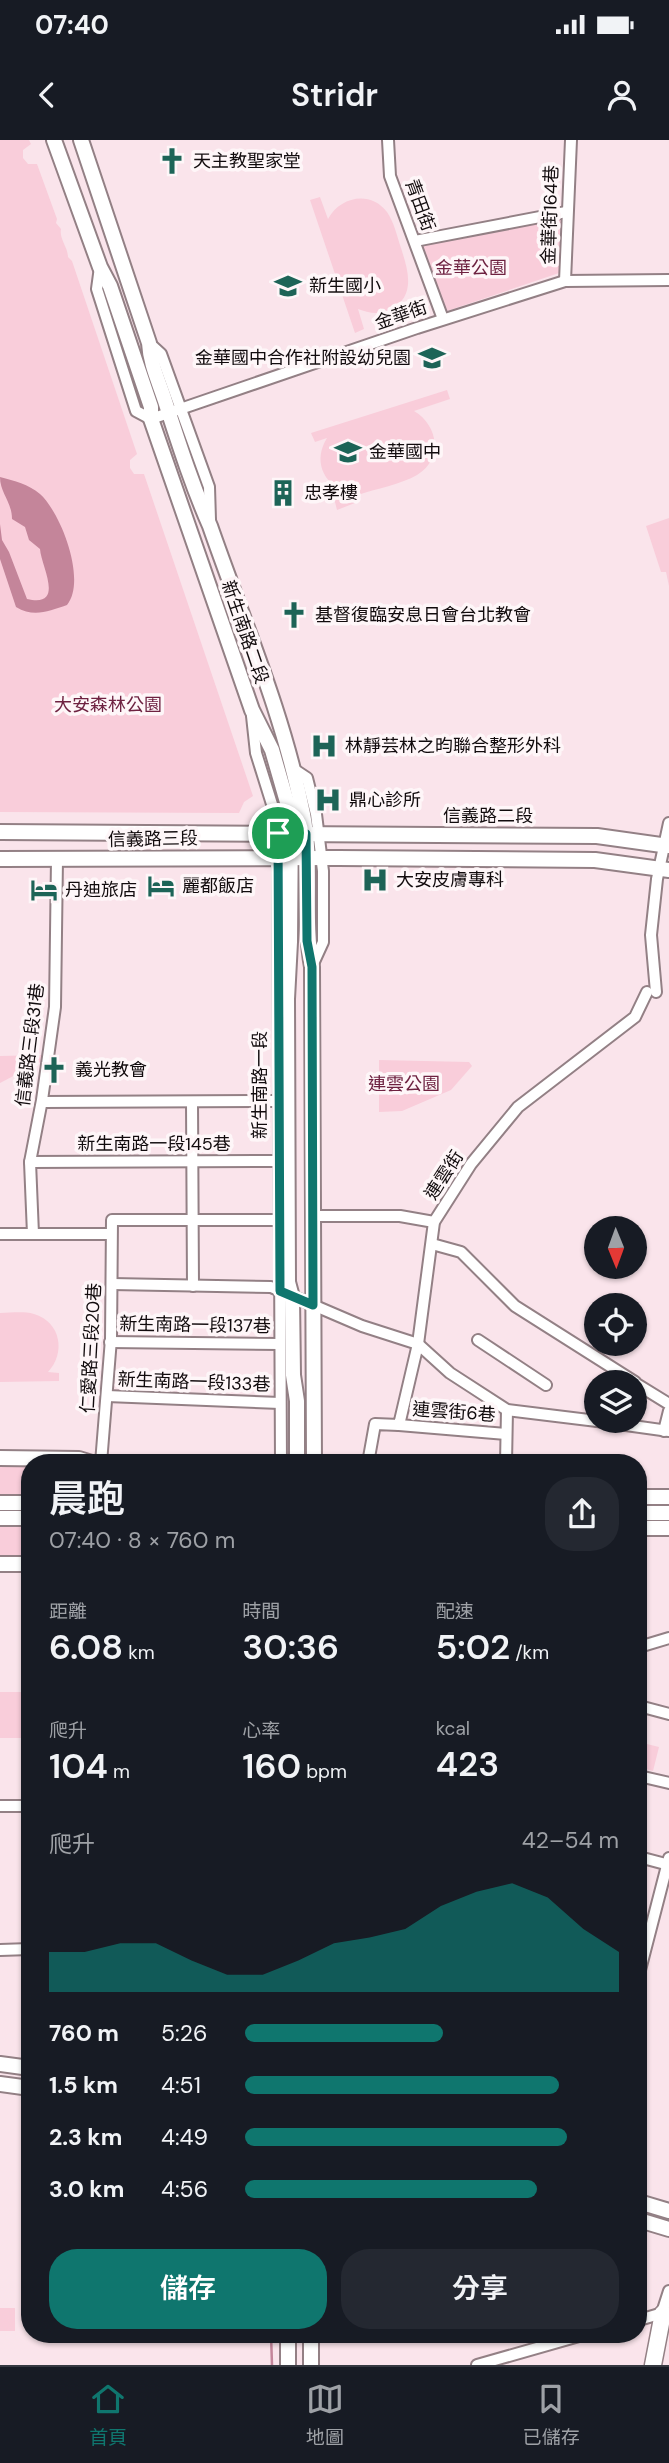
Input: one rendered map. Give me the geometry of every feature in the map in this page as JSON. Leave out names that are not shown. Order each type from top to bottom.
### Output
[{"type":"highway","points":[[653,2363],[667,2317]]},
{"type":"main road","name":"新生南路二段","points":[[54,140],[100,267],[110,286],[144,384],[151,407],[151,419],[252,710],[272,750],[289,810],[307,858]]},
{"type":"main road","name":"新生南路二段","points":[[81,140],[149,343],[150,357],[175,411],[195,492],[210,526],[295,770],[299,834],[284,858]]},
{"type":"main road","name":"信義路三段","points":[[0,832],[299,834]]},
{"type":"main road","name":"信義路二段","points":[[299,834],[597,836],[667,845]]},
{"type":"main road","name":"新生南路一段","points":[[284,858],[290,942],[287,999],[288,1282],[285,1294],[297,1401],[297,1454]]},
{"type":"main road","name":"信義路三段","points":[[0,859],[307,858]]},
{"type":"main road","points":[[314,1454],[312,967],[307,941],[307,858],[595,860],[664,869]]},
{"type":"main road","points":[[0,1458],[21,1458]]},
{"type":"main road","points":[[647,1497],[669,1497]]},
{"type":"main road","points":[[0,1503],[21,1503]]},
{"type":"main road","points":[[647,1513],[669,1513]]},
{"type":"main road","points":[[0,1518],[21,1518]]},
{"type":"main road","points":[[647,1528],[669,1528]]},
{"type":"main road","points":[[0,1564],[21,1564]]},
{"type":"main road","points":[[0,2064],[21,2067]]},
{"type":"main road","points":[[0,2084],[21,2087]]},
{"type":"main road","points":[[647,2204],[669,2211]]},
{"type":"main road","points":[[647,2222],[669,2229]]},
{"type":"main road","points":[[288,2365],[289,2343]]},
{"type":"main road","points":[[311,2365],[312,2343]]},
{"type":"street","name":"青田街","points":[[388,140],[390,176],[443,319]]},
{"type":"street","name":"金華街164巷","points":[[565,281],[570,146]]},
{"type":"street","points":[[415,241],[566,212]]},
{"type":"street","name":"金華街","points":[[151,419],[443,319],[565,281],[669,280]]},
{"type":"street","name":"連雲街","points":[[399,1425],[418,1345],[434,1222],[471,1164],[498,1130],[527,1100],[635,1017],[652,992],[651,935],[664,869],[669,822]]},
{"type":"street","points":[[299,834],[322,858],[323,942],[312,967]]},
{"type":"street","name":"新生南路一段","points":[[281,1454],[280,1344],[285,1294],[280,1220],[279,1101],[284,858]]},
{"type":"street","name":"信義路三段31巷","points":[[33,1234],[30,1162],[42,1102],[56,991],[57,859]]},
{"type":"street","points":[[42,1102],[279,1101]]},
{"type":"street","points":[[192,1102],[193,1286]]},
{"type":"street","name":"新生南路一段145巷","points":[[30,1162],[280,1161]]},
{"type":"street","points":[[313,1216],[400,1216],[434,1222]]},
{"type":"street","points":[[0,1234],[111,1234],[112,1220],[280,1220]]},
{"type":"street","name":"仁愛路三段20巷","points":[[102,1454],[110,1342],[111,1234]]},
{"type":"street","points":[[432,1244],[461,1252],[515,1307],[614,1370]]},
{"type":"street","points":[[112,1284],[271,1287],[362,1326],[418,1345],[450,1373],[507,1410],[584,1419]]},
{"type":"street","points":[[478,1340],[546,1385]]},
{"type":"street","name":"新生南路一段137巷","points":[[110,1342],[280,1344]]},
{"type":"street","points":[[647,1390],[669,1404]]},
{"type":"street","name":"新生南路一段133巷","points":[[107,1396],[280,1403]]},
{"type":"street","points":[[506,1454],[507,1410]]},
{"type":"street","points":[[647,1428],[666,1431],[669,1411]]},
{"type":"street","points":[[370,1454],[375,1424],[399,1425]]},
{"type":"street","name":"連雲街6巷","points":[[399,1425],[506,1434]]},
{"type":"street","points":[[647,1645],[669,1638]]},
{"type":"street","points":[[647,1708],[669,1714]]},
{"type":"street","points":[[647,1778],[669,1783]]},
{"type":"street","points":[[0,1806],[21,1806]]},
{"type":"street","points":[[647,1858],[668,1862],[647,1943]]},
{"type":"street","points":[[0,1950],[21,1949]]},
{"type":"street","points":[[647,2319],[667,2317],[669,2291]]},
{"type":"street","points":[[477,2365],[554,2343]]},
{"type":"green space","name":"大安森林公園","points":[[0,140],[29,140],[31,144],[23,150],[23,158],[28,164],[37,164],[57,219],[56,223],[61,229],[68,257],[72,261],[137,454],[130,460],[130,468],[134,474],[144,474],[253,796],[244,802],[239,813],[0,812]]},
{"type":"green space","points":[[320,197],[328,219],[333,211],[347,201],[364,199],[380,205],[392,220],[406,265],[408,282],[404,298],[398,305],[381,313],[358,309],[364,329],[355,333],[310,200]]},
{"type":"green space","name":"金華公園","points":[[561,219],[559,273],[447,311],[422,244]]},
{"type":"green space","points":[[447,390],[450,399],[414,411],[428,425],[435,442],[431,460],[426,468],[404,481],[358,495],[360,501],[337,510],[334,498],[344,493],[331,483],[322,470],[321,455],[327,438],[315,442],[311,433]]},
{"type":"green space","points":[[669,518],[669,586],[666,572],[661,572],[646,526]]},
{"type":"green space","points":[[43,1055],[42,1061],[0,1083],[0,1056]]},
{"type":"green space","name":"連雲公園","points":[[379,1060],[469,1062],[472,1066],[451,1090],[402,1111],[379,1112]]},
{"type":"green space","points":[[0,1313],[30,1313],[50,1324],[55,1331],[59,1347],[54,1364],[48,1372],[59,1373],[59,1381],[0,1382]]},
{"type":"green space","points":[[0,1464],[21,1464],[21,1498],[0,1498]]},
{"type":"green space","points":[[0,1525],[21,1525],[21,1559],[0,1559]]},
{"type":"green space","points":[[0,1692],[21,1692],[21,1738],[0,1738]]},
{"type":"green space","points":[[647,1744],[659,1747],[653,1771],[647,1769]]},
{"type":"green space","points":[[0,2308],[15,2308],[15,2331],[0,2331]]},
{"type":"shaded area","points":[[0,477],[21,483],[40,494],[56,516],[73,564],[72,594],[67,605],[35,613],[16,607],[0,559],[0,524],[2,540],[27,599],[39,600],[49,592],[40,549],[29,540],[25,527],[12,519]]},
{"type":"waterway","points":[[271,2343],[272,2365]]},
{"type":"place","name":"天主教聖家堂","points":[[172,161]]},
{"type":"place","name":"新生國小","points":[[288,286]]},
{"type":"place","name":"金華國中合作社附設幼兒園","points":[[432,358]]},
{"type":"place","name":"金華國中","points":[[348,452]]},
{"type":"place","name":"忠孝樓","points":[[283,493]]},
{"type":"place","name":"基督復臨安息日會台北教會","points":[[294,615]]},
{"type":"place","name":"林靜芸林之昀聯合整形外科","points":[[324,746]]},
{"type":"place","name":"鼎心診所","points":[[328,800]]},
{"type":"place","name":"大安皮膚專科","points":[[375,880]]},
{"type":"place","name":"麗都飯店","points":[[161,886]]},
{"type":"place","name":"丹迪旅店","points":[[44,890]]},
{"type":"place","name":"義光教會","points":[[54,1070]]},
{"type":"route","points":[[278,833],[306,834],[307,941],[312,967],[313,1305],[280,1291],[278,833]]}]
